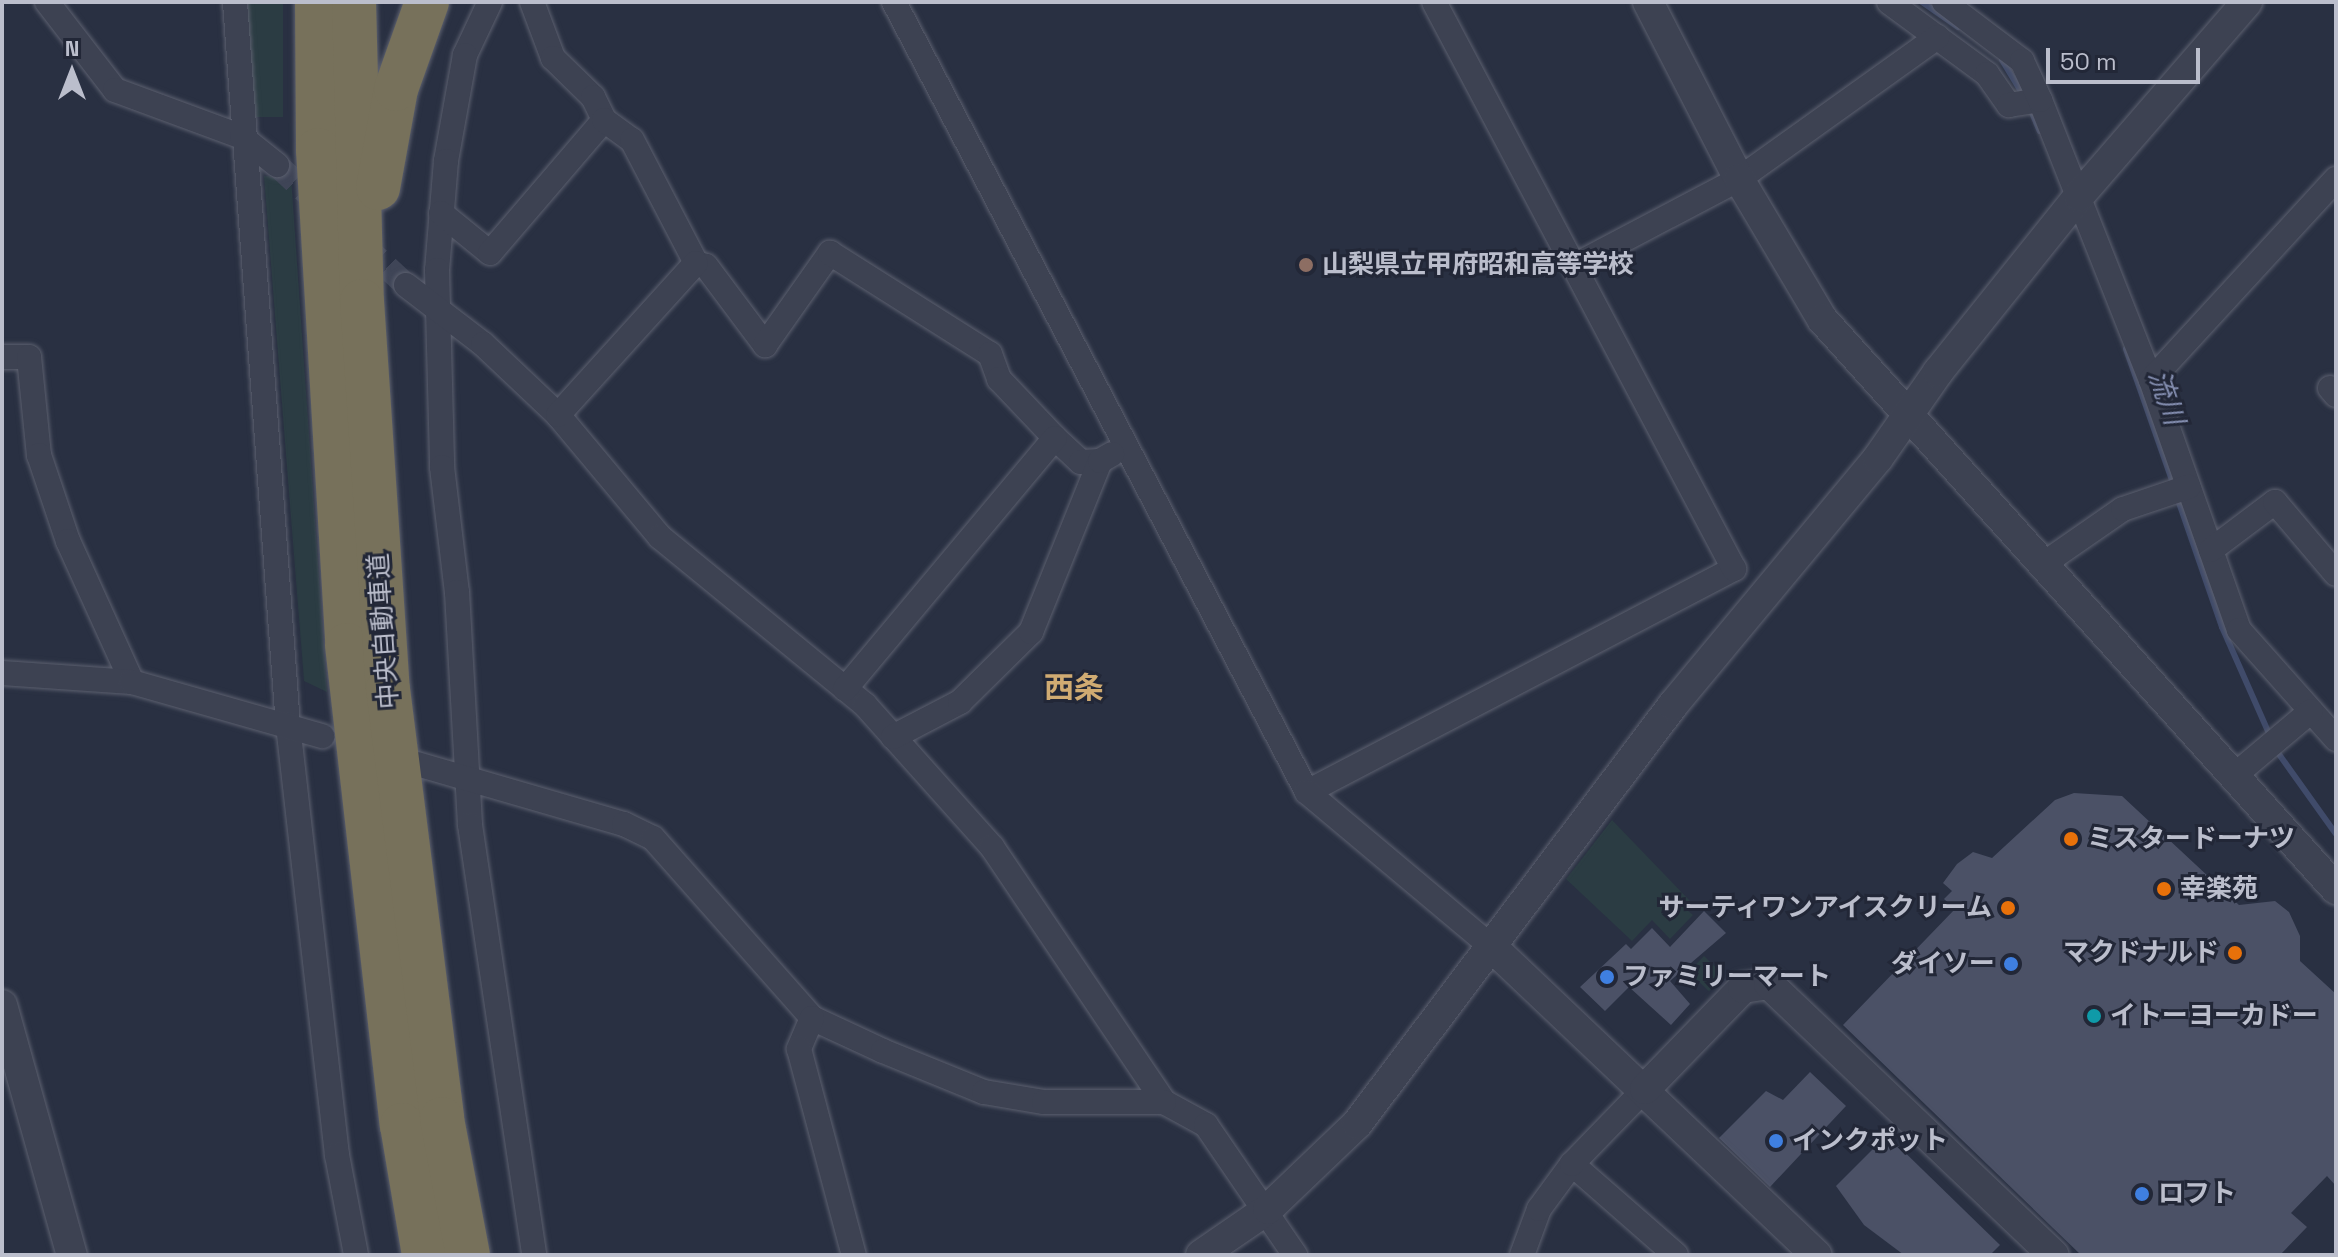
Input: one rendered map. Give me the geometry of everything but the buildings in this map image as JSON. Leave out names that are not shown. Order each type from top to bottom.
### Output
[{"type":"highway","points":[[301,2],[318,150]]},
{"type":"highway","name":"中央自動車道","points":[[317,2],[318,150],[362,801],[424,1255]]},
{"type":"highway","name":"中央自動車道","points":[[354,2],[362,301],[388,689],[442,1119],[468,1255]]},
{"type":"highway","points":[[388,689],[397,641],[380,383],[378,172],[412,31],[427,2]]},
{"type":"street","points":[[47,2],[115,90],[242,137],[277,165]]},
{"type":"street","points":[[235,2],[242,137],[251,165],[253,302],[288,725],[337,1155],[356,1255]]},
{"type":"street","points":[[490,2],[465,55],[452,106],[441,213],[442,467],[457,592],[465,777],[486,956],[534,1255]]},
{"type":"street","points":[[532,2],[553,58],[593,97],[604,120],[640,152],[696,263],[706,266],[765,345],[830,253],[990,354],[999,379],[1081,462],[1100,461],[1124,445]]},
{"type":"street","points":[[894,2],[1307,792],[1493,948],[1645,1089],[1816,1255]]},
{"type":"street","points":[[1307,792],[1734,569],[1434,2]]},
{"type":"street","points":[[1648,2],[1739,179],[1822,319],[2336,889]]},
{"type":"street","points":[[1889,2],[1987,74],[2009,105],[2040,100]]},
{"type":"street","points":[[1944,2],[2022,61],[2151,380],[2239,630],[2336,739]]},
{"type":"street","points":[[1201,1255],[1268,1209],[1357,1124],[1493,948],[1673,705],[1910,416],[1938,372],[2079,196],[2247,2]]},
{"type":"street","points":[[1574,266],[1739,179],[1937,37]]},
{"type":"street","points":[[441,213],[490,253],[604,120]]},
{"type":"street","points":[[2151,380],[2336,179]]},
{"type":"street","points":[[558,415],[696,263]]},
{"type":"street","points":[[406,285],[439,308],[558,415],[660,537],[845,689],[893,737],[992,847],[1164,1102],[1206,1125],[1268,1209],[1295,1255]]},
{"type":"street","points":[[2,357],[29,357],[39,455],[68,541],[132,682]]},
{"type":"street","points":[[845,689],[1055,438]]},
{"type":"street","points":[[893,737],[960,702],[1031,632],[1100,461]]},
{"type":"street","points":[[2042,565],[2123,509],[2188,487]]},
{"type":"street","points":[[2211,550],[2275,502],[2336,574]]},
{"type":"street","points":[[2,673],[132,682],[322,736]]},
{"type":"street","points":[[2235,775],[2311,711]]},
{"type":"street","points":[[417,764],[624,824],[653,838],[812,1018],[984,1092],[1044,1102],[1164,1102]]},
{"type":"street","points":[[1522,1255],[1539,1209],[1572,1164],[1743,988],[1769,984],[2054,1255]]},
{"type":"street","points":[[2,1005],[72,1255]]},
{"type":"street","points":[[812,1018],[799,1049],[854,1255]]},
{"type":"street","points":[[1572,1164],[1676,1255]]},
{"type":"shaded area","points":[[248,2],[283,2],[283,117],[248,117]]},
{"type":"shaded area","points":[[264,176],[291,177],[327,692],[304,681]]},
{"type":"shaded area","points":[[1612,820],[1691,902],[1685,908],[1693,915],[1670,939],[1652,920],[1632,941],[1566,879]]},
{"type":"shaded area","points":[[1704,956],[1724,975],[1709,991],[1689,972]]},
{"type":"waterway","name":"流川","points":[[1922,2],[1958,27]]},
{"type":"waterway","name":"流川","points":[[2002,60],[2025,98]]},
{"type":"waterway","name":"流川","points":[[2030,108],[2040,131]]},
{"type":"waterway","name":"流川","points":[[2126,349],[2174,486]]},
{"type":"waterway","name":"流川","points":[[2177,497],[2222,627],[2270,736]]},
{"type":"waterway","points":[[2276,750],[2336,834]]},
{"type":"tunnel","points":[[277,165],[322,207]]},
{"type":"tunnel","points":[[361,243],[406,285]]},
{"type":"place","name":"山梨県立甲府昭和高等学校","points":[[1306,265]]},
{"type":"place","name":"ミスタードーナツ","points":[[2071,839]]},
{"type":"place","name":"幸楽苑","points":[[2164,889]]},
{"type":"place","name":"サーティワンアイスクリーム","points":[[2008,908]]},
{"type":"place","name":"マクドナルド","points":[[2235,953]]},
{"type":"place","name":"ダイソー","points":[[2011,964]]},
{"type":"place","name":"ファミリーマート","points":[[1607,977]]},
{"type":"place","name":"イトーヨーカドー","points":[[2094,1016]]},
{"type":"place","name":"インクポット","points":[[1776,1141]]},
{"type":"place","name":"ロフト","points":[[2142,1194]]},
{"type":"district","name":"西条","points":[[1074,688]]}]
